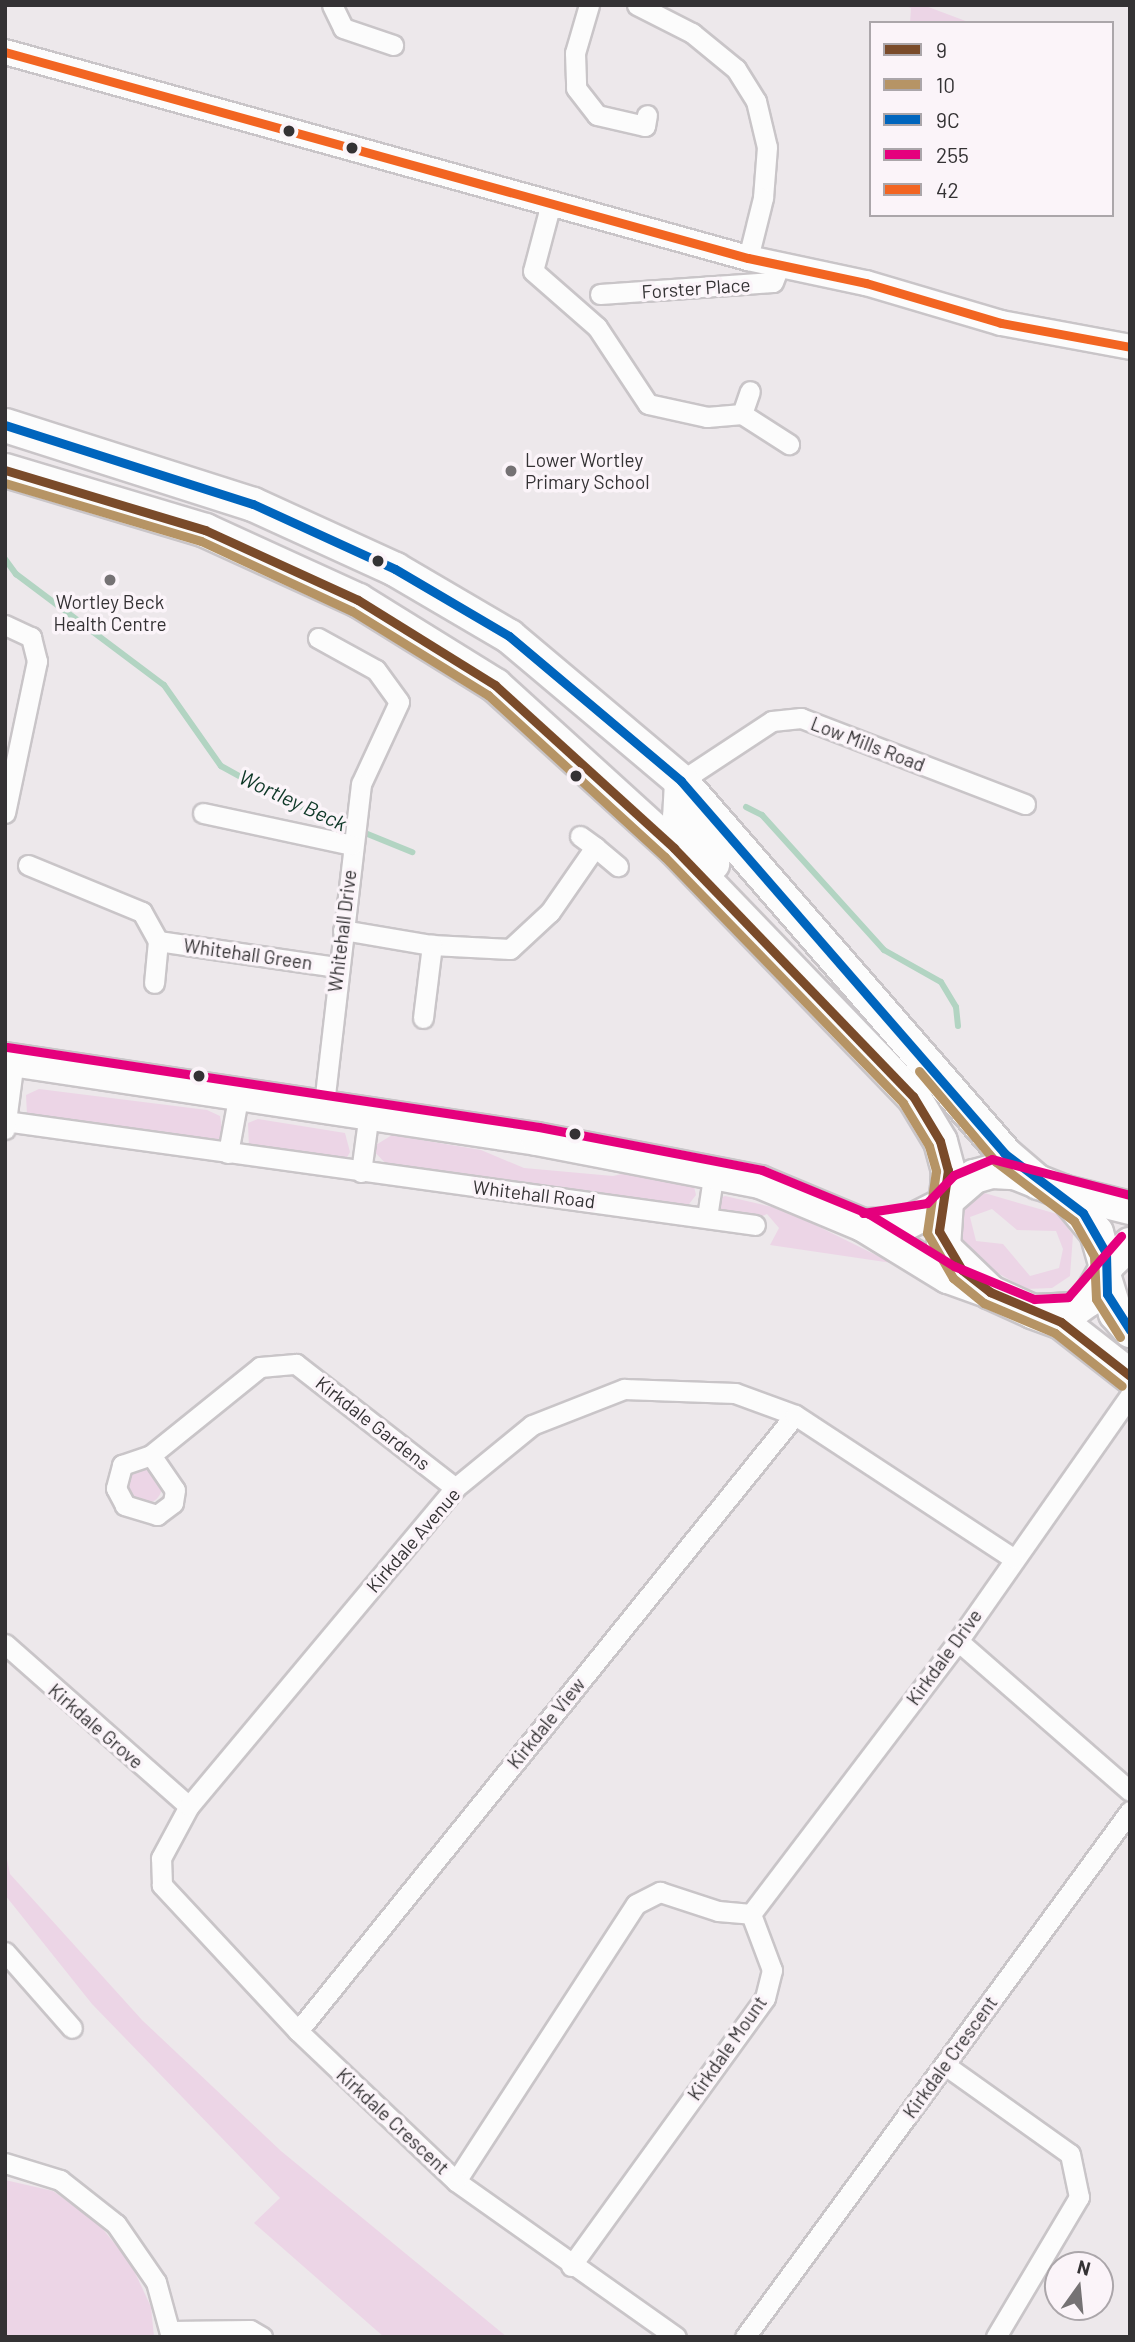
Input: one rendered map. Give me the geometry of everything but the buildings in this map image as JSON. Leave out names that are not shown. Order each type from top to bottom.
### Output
[{"type":"highway","points":[[5,425],[253,505],[395,569],[509,636],[681,781],[1004,1153],[1050,1187],[1096,1232],[1115,1313],[1130,1330]]},
{"type":"highway","points":[[5,470],[205,530],[358,600],[439,647],[504,693],[773,947],[913,1096],[940,1141],[948,1170],[943,1247],[990,1292],[1061,1322],[1130,1376]]},
{"type":"highway","points":[[681,781],[679,817],[773,947]]},
{"type":"highway","points":[[945,1202],[974,1176],[992,1171],[1050,1187]]},
{"type":"highway","points":[[1031,1311],[1074,1309],[1105,1270]]},
{"type":"main road","points":[[10,1060],[324,1105],[714,1171],[760,1182],[863,1225],[948,1277],[990,1292]]},
{"type":"main road","points":[[1050,1187],[1130,1208]]},
{"type":"main road","points":[[863,1225],[905,1224],[945,1202]]},
{"type":"main road","points":[[1105,1270],[1130,1244]]},
{"type":"street","points":[[332,5],[343,28],[393,45]]},
{"type":"street","points":[[589,5],[575,52],[576,88],[597,115],[645,126],[647,115]]},
{"type":"street","points":[[637,5],[692,33],[736,69],[756,101],[767,147],[763,198],[748,258]]},
{"type":"street","points":[[5,52],[748,258],[780,264],[1001,323],[1130,347]]},
{"type":"street","points":[[551,203],[533,271],[597,327],[648,404],[707,417],[742,414],[789,444]]},
{"type":"street","name":"Forster Place","points":[[600,294],[774,282],[780,264]]},
{"type":"street","points":[[742,414],[750,391]]},
{"type":"street","points":[[5,813],[37,661],[36,646],[10,625]]},
{"type":"street","name":"Whitehall Drive","points":[[318,638],[376,670],[399,702],[362,784],[337,967],[324,1105]]},
{"type":"street","name":"Low Mills Road","points":[[681,781],[772,721],[801,718],[1025,804]]},
{"type":"street","points":[[203,813],[352,845]]},
{"type":"street","points":[[343,930],[432,945],[510,949],[550,912],[588,842],[618,866]]},
{"type":"street","name":"Whitehall Green","points":[[28,865],[142,912],[158,941],[153,983]]},
{"type":"street","name":"Whitehall Green","points":[[158,941],[337,967]]},
{"type":"street","points":[[424,1018],[432,945]]},
{"type":"street","points":[[6,1124],[10,1060]]},
{"type":"street","points":[[228,1153],[239,1093]]},
{"type":"street","points":[[361,1171],[369,1113]]},
{"type":"street","name":"Whitehall Road","points":[[6,1124],[755,1225]]},
{"type":"street","points":[[707,1217],[714,1171]]},
{"type":"street","name":"Kirkdale Gardens","points":[[151,1455],[260,1367],[296,1364],[455,1488]]},
{"type":"street","name":"Kirkdale Avenue","points":[[162,1858],[189,1806],[455,1488],[532,1425],[624,1389],[735,1393],[795,1415],[1013,1559]]},
{"type":"street","name":"Kirkdale Drive","points":[[751,1914],[958,1641],[1130,1395]]},
{"type":"street","name":"Kirkdale View","points":[[298,2031],[795,1415]]},
{"type":"street","points":[[958,1641],[1130,1791]]},
{"type":"street","name":"Kirkdale Grove","points":[[5,1644],[189,1806]]},
{"type":"street","name":"Kirkdale Crescent","points":[[745,2337],[1130,1811]]},
{"type":"street","name":"Kirkdale Crescent","points":[[162,1858],[162,1885],[298,2031],[456,2181],[571,2266],[676,2337]]},
{"type":"street","points":[[456,2181],[636,1904],[660,1892],[718,1911],[751,1914]]},
{"type":"street","name":"Kirkdale Mount","points":[[571,2266],[765,1998],[772,1970],[751,1914]]},
{"type":"street","points":[[5,1952],[72,2028]]},
{"type":"street","points":[[944,2064],[1070,2154],[1079,2197],[996,2337]]},
{"type":"street","points":[[5,2163],[60,2180],[116,2224],[146,2261],[171,2334],[250,2330],[262,2337]]},
{"type":"shaded area","points":[[903,5],[923,5],[966,21],[910,21],[911,8]]},
{"type":"shaded area","points":[[39,1089],[207,1110],[220,1116],[223,1134],[215,1143],[27,1115],[26,1095]]},
{"type":"shaded area","points":[[258,1119],[345,1133],[350,1152],[346,1159],[249,1148],[248,1123]]},
{"type":"shaded area","points":[[392,1135],[481,1150],[524,1168],[613,1176],[639,1170],[693,1182],[696,1195],[686,1208],[387,1165],[371,1148]]},
{"type":"shaded area","points":[[981,1192],[1057,1214],[1073,1235],[1070,1276],[1052,1288],[1026,1289],[973,1259],[952,1222],[970,1193]],"holes":[[[992,1209],[1017,1230],[1056,1231],[1063,1249],[1059,1268],[1030,1276],[1003,1244],[976,1241],[970,1217]]]},
{"type":"shaded area","points":[[725,1196],[785,1210],[892,1263],[770,1245],[779,1228],[767,1214],[753,1220],[717,1215],[718,1199]]},
{"type":"shaded area","points":[[144,1468],[157,1473],[162,1486],[157,1499],[144,1504],[131,1499],[126,1486],[131,1473]]},
{"type":"shaded area","points":[[5,1849],[10,1874],[142,2020],[281,2151],[507,2337],[384,2337],[254,2223],[280,2198],[92,2004],[5,1895]]},
{"type":"shaded area","points":[[5,2180],[53,2191],[98,2223],[131,2264],[151,2307],[154,2337],[5,2337]]},
{"type":"waterway","name":"Wortley Beck","points":[[5,559],[16,574],[164,685],[221,766],[279,798],[412,852]]},
{"type":"waterway","name":"Wortley Beck","points":[[746,807],[762,815],[884,950],[941,982],[956,1007],[958,1026]]},
{"type":"transit line","name":"42","points":[[5,52],[748,258],[866,283],[1001,323],[1130,347]]},
{"type":"transit line","name":"9C","points":[[5,425],[253,504],[395,569],[509,636],[681,781],[1004,1153],[1083,1213],[1106,1253],[1107,1294],[1130,1330]]},
{"type":"transit line","name":"9","points":[[5,470],[205,530],[358,600],[495,685],[674,848],[913,1096],[940,1141],[948,1170],[939,1231],[962,1270],[990,1292],[1061,1322],[1130,1376]]},
{"type":"transit line","name":"10","points":[[5,483],[201,541],[352,611],[488,695],[665,857],[903,1103],[929,1146],[936,1171],[927,1233],[953,1278],[984,1303],[1055,1333],[1122,1386]]},
{"type":"transit line","name":"255","points":[[7,1047],[539,1127],[762,1170],[869,1214],[954,1266],[1034,1299],[1068,1297],[1121,1236]]},
{"type":"transit line","name":"10","points":[[919,1071],[996,1162],[1074,1221],[1094,1256],[1096,1299],[1120,1337]]},
{"type":"transit line","name":"255","points":[[863,1213],[927,1203],[954,1175],[992,1159],[1130,1195]]},
{"type":"place","name":"Lower Wortley Primary School","points":[[511,471]]},
{"type":"place","name":"Wortley Beck Health Centre","points":[[110,580]]}]
